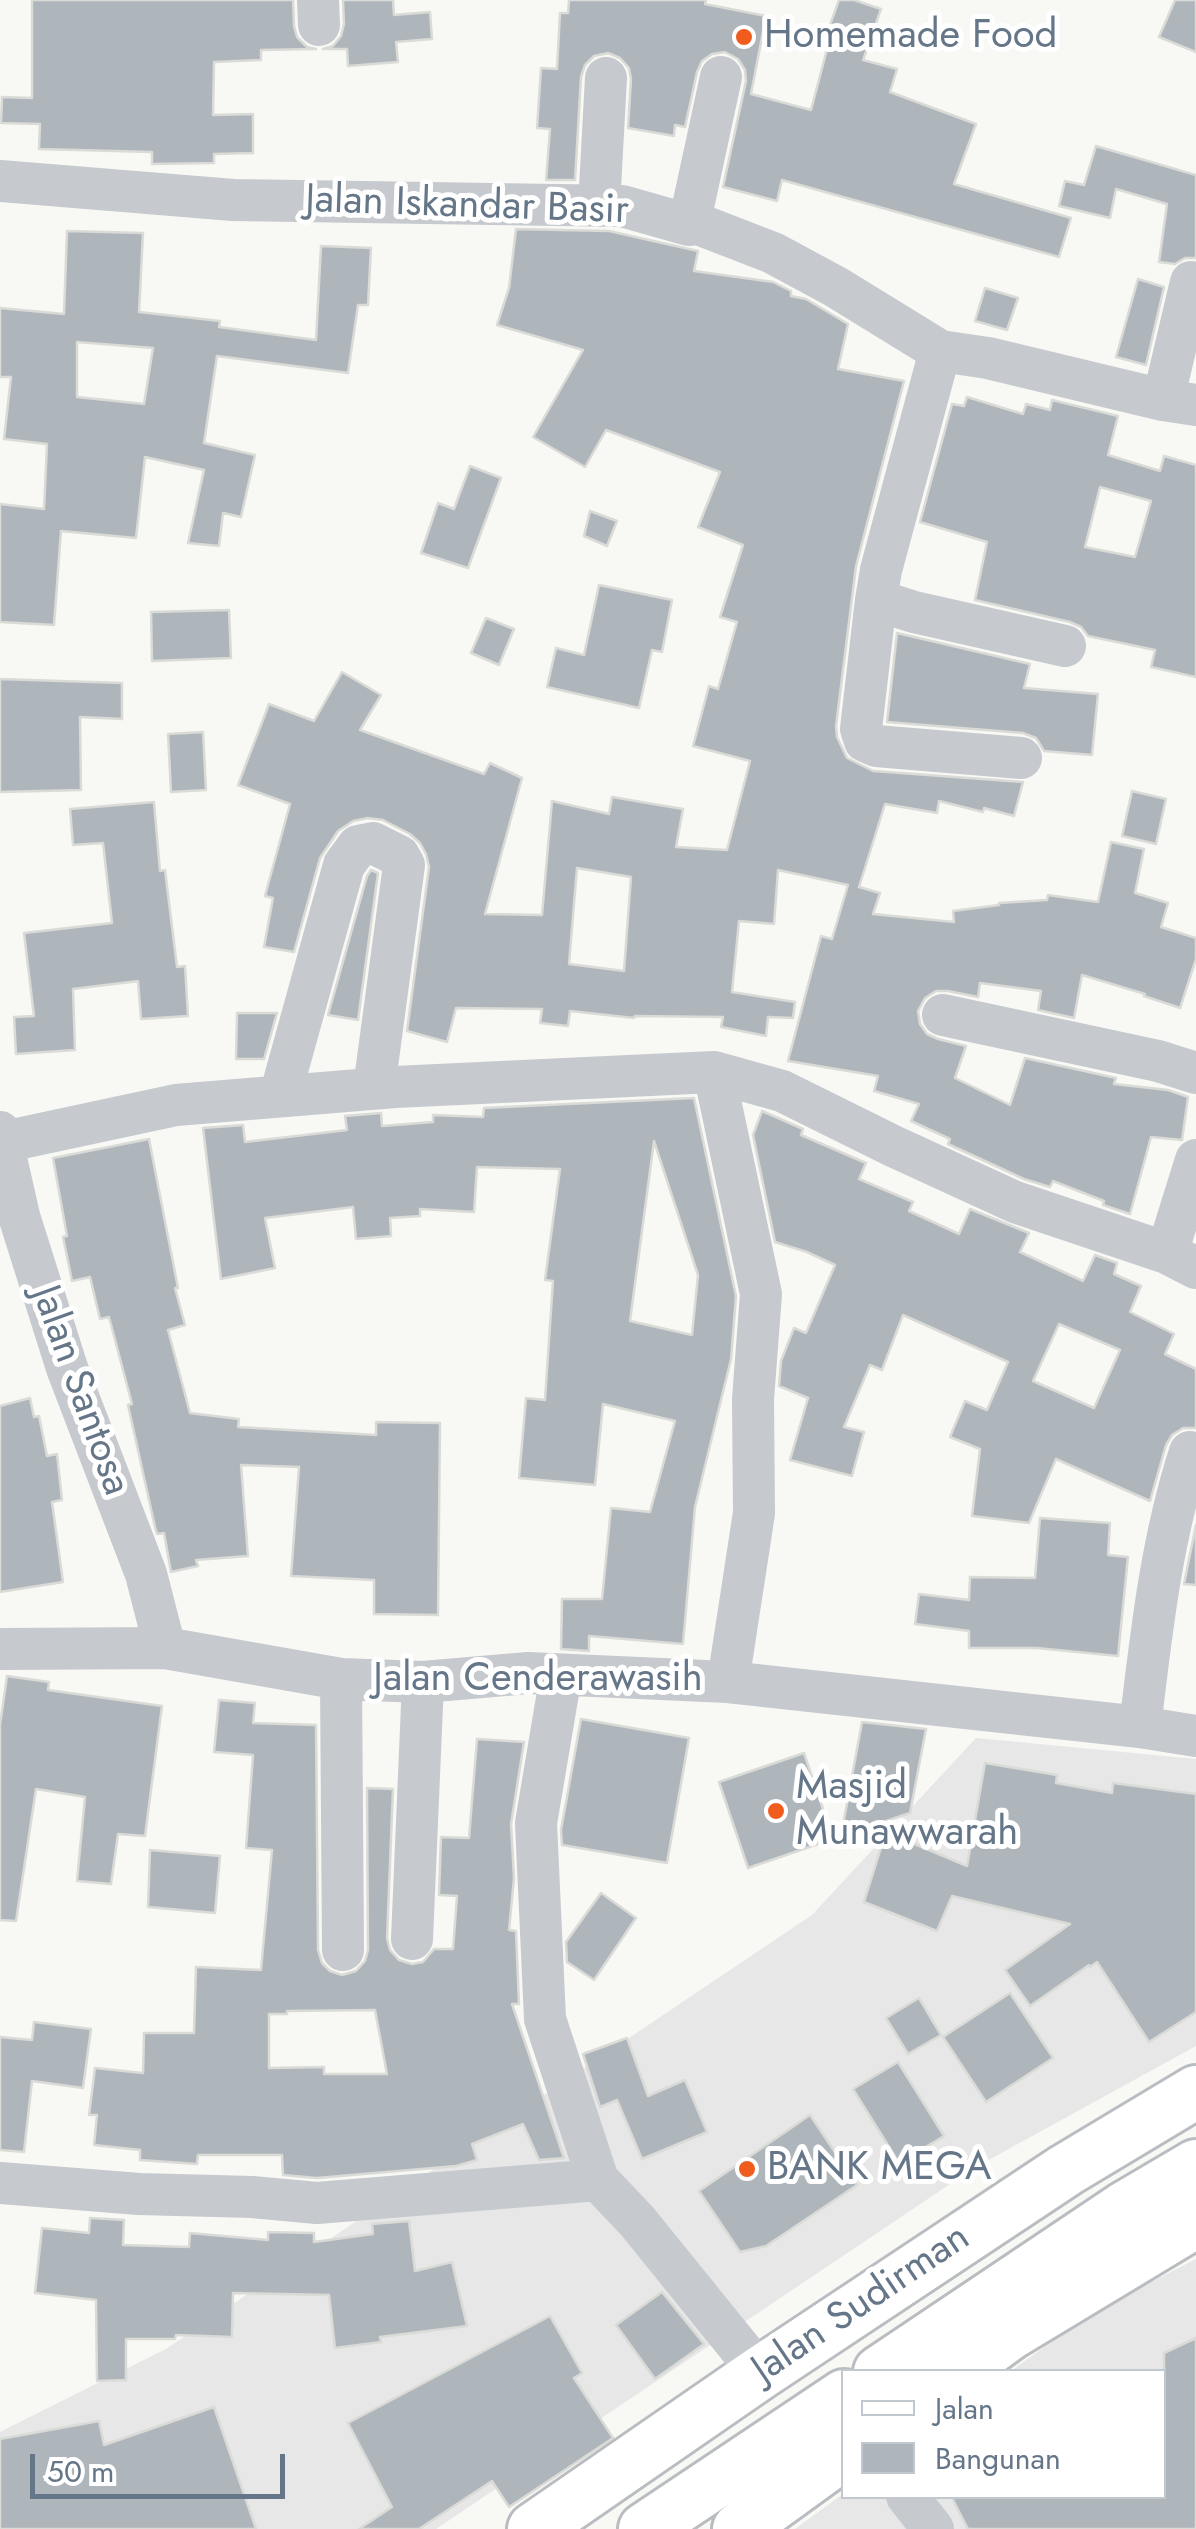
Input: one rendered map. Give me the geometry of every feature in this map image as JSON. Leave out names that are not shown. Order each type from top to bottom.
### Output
[{"type":"main road","name":"Jalan Sudirman","points":[[534,2529],[1066,2170],[1196,2092]]},
{"type":"main road","name":"Jalan Sudirman","points":[[884,2369],[1123,2209],[1196,2166]]},
{"type":"main road","points":[[961,2369],[1009,2334],[1196,2221]]},
{"type":"main road","name":"Jalan Sudirman","points":[[645,2529],[840,2418]]},
{"type":"main road","name":"Jalan Sudirman","points":[[739,2529],[840,2418]]},
{"type":"street","points":[[689,225],[721,77]]},
{"type":"street","points":[[599,206],[606,78]]},
{"type":"street","name":"Jalan Iskandar Basir","points":[[0,181],[233,200],[622,206],[689,225],[698,224],[772,253],[940,351],[988,358],[1179,402]]},
{"type":"street","points":[[1179,402],[1192,282]]},
{"type":"street","points":[[940,351],[882,570],[861,729],[865,742],[876,746],[1021,758]]},
{"type":"street","points":[[876,600],[1065,646]]},
{"type":"street","points":[[280,1096],[344,865],[358,846],[374,843],[399,856],[404,865],[374,1088]]},
{"type":"street","points":[[943,1015],[1158,1061],[1196,1073]]},
{"type":"street","points":[[714,1072],[761,1294],[753,1399],[754,1512],[728,1682]]},
{"type":"street","points":[[1,1137],[176,1105],[374,1088],[714,1072],[782,1091],[1015,1202],[1182,1261],[1196,1160]]},
{"type":"street","name":"Jalan Santosa","points":[[1,1137],[19,1216],[67,1368],[146,1574],[165,1648]]},
{"type":"street","points":[[1140,1727],[1161,1570],[1190,1452]]},
{"type":"street","name":"Jalan Cenderawasih","points":[[0,1649],[165,1648],[342,1679],[423,1682],[528,1673],[728,1682],[1196,1736]]},
{"type":"street","points":[[562,1674],[536,1824],[545,2019],[598,2180],[637,2221],[760,2373]]},
{"type":"street","points":[[342,1679],[343,1950]]},
{"type":"street","points":[[412,1939],[423,1682]]},
{"type":"street","points":[[0,2182],[317,2203],[598,2180]]},
{"type":"street","points":[[909,2499],[933,2529]]},
{"type":"shaded area","points":[[976,1738],[1196,1759],[1196,2046],[974,2168],[436,2529],[0,2529],[0,2432],[166,2349],[812,1915]]},
{"type":"shaded area","points":[[1196,2259],[1196,2529],[795,2529],[841,2495],[841,2499],[1166,2499],[1166,2369],[1014,2369],[1091,2313]]},
{"type":"building","points":[[32,0],[293,0],[297,37],[307,47],[316,49],[261,50],[261,60],[214,62],[213,115],[253,114],[253,153],[214,154],[214,163],[152,164],[152,152],[39,149],[40,124],[1,123],[2,97],[32,98]]},
{"type":"building","points":[[343,0],[393,0],[394,15],[430,12],[432,39],[396,42],[398,62],[348,66],[347,49],[323,49],[333,46],[341,36]]},
{"type":"building","points":[[569,0],[706,0],[705,4],[766,16],[751,94],[811,110],[830,38],[826,36],[839,0],[854,0],[881,9],[863,60],[897,69],[890,92],[976,124],[954,184],[1071,218],[1059,257],[782,180],[777,201],[723,187],[746,81],[738,59],[725,52],[702,61],[685,127],[675,125],[674,136],[628,128],[629,68],[608,53],[594,56],[581,77],[575,180],[546,180],[550,129],[537,128],[541,68],[557,69],[560,13],[568,13]]},
{"type":"building","points":[[1175,0],[1196,0],[1196,52],[1159,37]]},
{"type":"building","points":[[1096,146],[1196,175],[1196,258],[1185,258],[1175,264],[1159,262],[1167,204],[1116,189],[1110,218],[1059,206],[1065,181],[1084,185]]},
{"type":"building","points":[[516,229],[609,231],[698,251],[694,271],[773,282],[791,291],[791,296],[806,299],[848,324],[838,369],[904,381],[856,566],[837,737],[847,758],[873,771],[1023,782],[1014,816],[939,801],[937,813],[885,804],[859,887],[880,893],[873,914],[954,922],[953,911],[1047,900],[1048,895],[1098,902],[1111,842],[1144,849],[1135,893],[1168,903],[1161,927],[1196,938],[1196,959],[1180,1008],[1082,975],[1074,1018],[1038,1010],[1041,991],[980,983],[978,997],[936,991],[925,998],[918,1011],[927,1034],[966,1046],[955,1078],[1010,1105],[1025,1058],[1116,1078],[1114,1084],[1168,1090],[1188,1097],[1182,1140],[1151,1137],[1130,1214],[1053,1181],[1050,1187],[1024,1179],[948,1144],[950,1139],[911,1121],[919,1104],[874,1091],[878,1076],[788,1061],[821,936],[832,939],[848,885],[778,870],[774,924],[739,921],[732,992],[795,1002],[793,1018],[768,1017],[766,1036],[721,1027],[723,1017],[634,1018],[570,1011],[568,1026],[540,1023],[542,1009],[456,1008],[447,1042],[407,1031],[429,867],[420,843],[383,820],[353,821],[338,831],[320,858],[294,952],[264,947],[273,898],[265,896],[290,804],[238,785],[269,704],[314,721],[342,672],[381,695],[360,730],[484,774],[490,763],[522,778],[485,914],[542,915],[552,801],[609,814],[612,797],[683,809],[676,847],[727,850],[750,761],[693,746],[709,686],[718,689],[737,622],[720,617],[743,545],[698,527],[720,472],[606,430],[585,467],[533,437],[583,350],[497,325],[509,288]],"holes":[[[577,868],[631,877],[624,971],[569,964]]]},
{"type":"building","points":[[67,231],[143,233],[139,312],[220,321],[219,327],[316,340],[321,246],[371,248],[368,305],[358,305],[348,373],[217,356],[204,443],[255,455],[241,517],[223,513],[219,546],[188,543],[204,470],[145,457],[136,538],[61,531],[54,625],[0,622],[0,504],[44,509],[47,444],[4,439],[11,377],[0,377],[0,308],[64,314]],"holes":[[[77,342],[153,348],[144,404],[77,397]]]},
{"type":"building","points":[[1138,279],[1164,287],[1146,365],[1116,357]]},
{"type":"building","points":[[985,288],[1018,298],[1007,330],[975,321]]},
{"type":"building","points":[[967,397],[1023,414],[1026,404],[1050,410],[1052,400],[1118,416],[1108,455],[1160,471],[1164,456],[1196,465],[1196,677],[1151,667],[1155,650],[1088,636],[1070,622],[975,600],[987,542],[920,522],[952,404],[964,406]],"holes":[[[1100,487],[1151,501],[1135,557],[1085,547]]]},
{"type":"building","points":[[470,466],[501,478],[468,568],[421,553],[438,503],[454,509]]},
{"type":"building","points":[[590,511],[617,521],[607,546],[584,536]]},
{"type":"building","points":[[599,585],[672,600],[662,652],[652,650],[639,708],[547,687],[556,648],[584,655]]},
{"type":"building","points":[[229,610],[231,658],[152,661],[151,612]]},
{"type":"building","points":[[486,618],[514,629],[499,665],[471,653]]},
{"type":"building","points":[[897,633],[1030,664],[1024,688],[1098,694],[1092,755],[1044,751],[1036,738],[1023,733],[887,722]]},
{"type":"building","points":[[0,679],[122,683],[122,719],[80,717],[81,790],[0,792]]},
{"type":"building","points":[[203,732],[206,790],[171,792],[168,734]]},
{"type":"building","points":[[1132,791],[1166,799],[1156,844],[1122,836]]},
{"type":"building","points":[[154,802],[160,871],[165,870],[177,967],[185,966],[188,1016],[141,1019],[138,981],[73,989],[75,1050],[16,1054],[14,1017],[34,1016],[24,933],[112,923],[103,843],[73,845],[70,809]]},
{"type":"building","points":[[371,870],[378,873],[358,1020],[328,1015],[367,876]]},
{"type":"building","points":[[237,1013],[277,1013],[264,1059],[236,1059]]},
{"type":"building","points":[[694,1098],[736,1296],[731,1359],[695,1507],[683,1644],[589,1636],[589,1651],[561,1649],[562,1599],[602,1599],[611,1508],[650,1512],[675,1421],[603,1404],[595,1485],[519,1478],[526,1398],[545,1400],[553,1281],[545,1280],[560,1169],[477,1167],[474,1212],[420,1209],[420,1216],[390,1218],[391,1236],[356,1239],[353,1207],[265,1218],[275,1268],[221,1279],[203,1128],[243,1125],[245,1142],[347,1130],[345,1116],[381,1113],[382,1126],[433,1122],[433,1115],[483,1117],[484,1108]],"holes":[[[654,1141],[698,1275],[692,1335],[630,1321]]]},
{"type":"building","points":[[762,1111],[803,1129],[801,1135],[866,1163],[859,1179],[913,1202],[909,1211],[959,1234],[970,1209],[1029,1233],[1020,1252],[1083,1281],[1095,1255],[1117,1263],[1114,1274],[1141,1286],[1130,1312],[1174,1334],[1165,1354],[1196,1369],[1196,1428],[1183,1428],[1172,1435],[1150,1501],[1056,1459],[1029,1523],[972,1516],[980,1449],[950,1437],[965,1401],[987,1410],[1008,1362],[903,1315],[882,1370],[870,1365],[844,1427],[864,1432],[852,1476],[790,1460],[808,1398],[779,1386],[781,1361],[794,1328],[806,1333],[835,1265],[775,1242],[753,1135]],"holes":[[[1059,1324],[1120,1350],[1094,1408],[1033,1381]]]},
{"type":"building","points":[[149,1139],[185,1325],[168,1330],[190,1413],[239,1419],[238,1427],[376,1435],[376,1422],[440,1423],[438,1615],[374,1614],[374,1580],[291,1576],[299,1467],[241,1465],[248,1556],[196,1560],[198,1566],[171,1572],[164,1533],[157,1534],[155,1527],[128,1405],[132,1404],[109,1317],[100,1319],[90,1277],[72,1281],[53,1158]]},
{"type":"building","points":[[30,1398],[34,1417],[39,1416],[47,1456],[57,1454],[62,1500],[52,1502],[63,1582],[0,1592],[0,1406]]},
{"type":"building","points":[[1040,1518],[1110,1523],[1108,1555],[1128,1557],[1118,1656],[1037,1648],[969,1648],[969,1631],[915,1624],[919,1594],[969,1600],[970,1577],[1035,1578]]},
{"type":"building","points":[[1196,1525],[1196,1585],[1184,1584]]},
{"type":"building","points":[[7,1676],[49,1682],[48,1690],[162,1706],[145,1836],[118,1834],[111,1884],[77,1881],[85,1797],[36,1789],[16,1921],[0,1920],[0,1725]]},
{"type":"building","points":[[219,1700],[255,1703],[253,1723],[316,1725],[318,1950],[322,1963],[342,1975],[356,1971],[368,1950],[367,1788],[393,1789],[387,1938],[390,1950],[399,1960],[423,1962],[434,1949],[453,1949],[457,1896],[439,1895],[441,1837],[469,1838],[477,1739],[524,1742],[511,1824],[514,1878],[509,1930],[516,1931],[519,2004],[512,2004],[564,2158],[539,2160],[523,2124],[472,2144],[477,2160],[456,2166],[317,2178],[283,2175],[282,2155],[198,2155],[197,2164],[140,2160],[140,2150],[94,2145],[97,2115],[89,2115],[95,2068],[143,2073],[144,2033],[194,2033],[196,1967],[261,1970],[272,1850],[246,1848],[253,1755],[214,1752]],"holes":[[[375,2010],[387,2074],[324,2074],[324,2067],[269,2068],[269,2014]]]},
{"type":"building","points":[[581,1719],[689,1738],[667,1863],[562,1845],[561,1830]]},
{"type":"building","points":[[862,1722],[926,1729],[910,1813],[841,1836]]},
{"type":"building","name":"Masjid Munawwarah","points":[[804,1753],[833,1839],[748,1868],[719,1782]]},
{"type":"building","points":[[985,1763],[1057,1775],[1056,1783],[1112,1793],[1113,1783],[1196,1794],[1196,2012],[1149,2042],[1097,1962],[1030,2006],[1005,1970],[1070,1924],[952,1896],[937,1931],[864,1902],[886,1832],[967,1866]]},
{"type":"building","points":[[150,1850],[220,1856],[215,1913],[148,1907]]},
{"type":"building","points":[[601,1893],[636,1918],[594,1980],[567,1962],[566,1942]]},
{"type":"building","points":[[1010,1993],[1053,2058],[986,2102],[943,2037]]},
{"type":"building","points":[[919,1998],[941,2035],[908,2054],[886,2018]]},
{"type":"building","points":[[34,2022],[91,2029],[83,2088],[32,2081],[24,2152],[0,2150],[0,2037],[32,2040]]},
{"type":"building","points":[[627,2038],[648,2096],[685,2080],[707,2132],[642,2159],[617,2100],[600,2107],[583,2054]]},
{"type":"building","points":[[898,2062],[944,2136],[899,2163],[853,2089]]},
{"type":"building","points":[[810,2115],[857,2185],[766,2246],[740,2252],[699,2191]]},
{"type":"building","points":[[90,2218],[124,2220],[123,2245],[189,2247],[190,2233],[268,2240],[268,2232],[314,2233],[314,2242],[373,2234],[372,2224],[409,2221],[415,2271],[452,2262],[467,2326],[380,2337],[381,2342],[335,2348],[329,2295],[233,2293],[232,2337],[176,2335],[175,2339],[126,2339],[126,2380],[97,2381],[96,2300],[35,2293],[42,2228],[89,2233]]},
{"type":"building","points":[[662,2292],[704,2344],[655,2379],[616,2325]]},
{"type":"building","points":[[550,2316],[582,2373],[574,2378],[613,2438],[509,2507],[492,2481],[419,2529],[359,2529],[392,2507],[348,2423]]},
{"type":"building","points":[[1196,2338],[1196,2529],[968,2529],[953,2499],[1166,2499],[1164,2353]]},
{"type":"building","points":[[214,2407],[256,2529],[0,2529],[0,2439],[99,2421],[104,2445]]},
{"type":"place","name":"Homemade Food","points":[[744,37]]},
{"type":"place","name":"Masjid Munawwarah","points":[[776,1811]]},
{"type":"place","name":"BANK MEGA","points":[[747,2169]]}]
